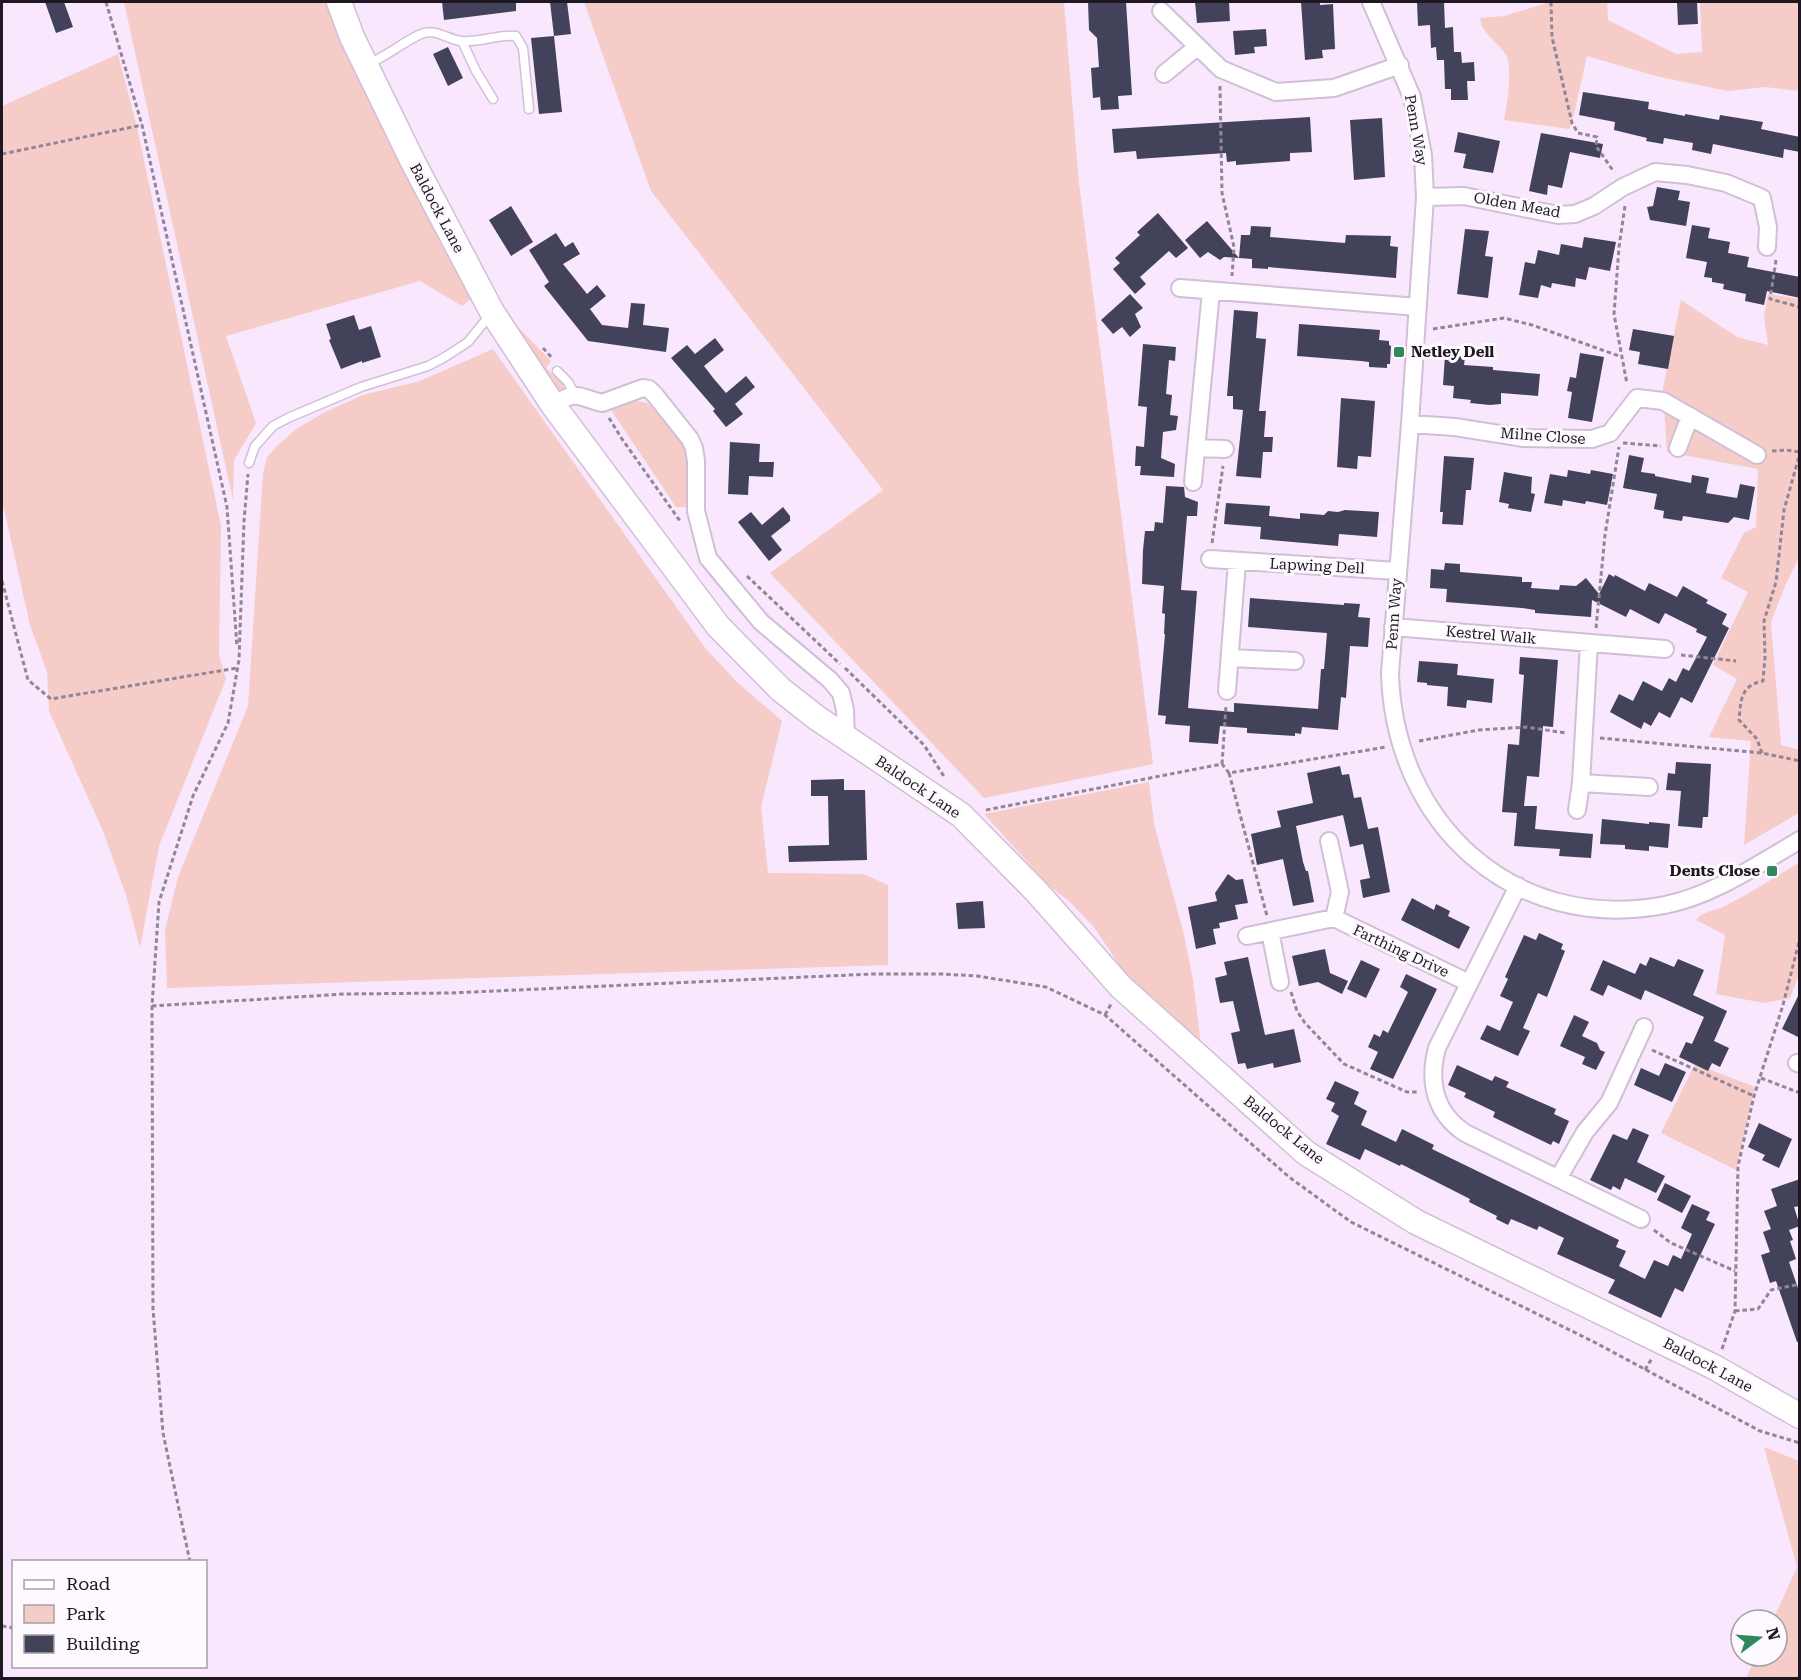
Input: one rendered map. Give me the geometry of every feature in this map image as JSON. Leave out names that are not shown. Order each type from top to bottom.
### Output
[{"type":"street","name":"Baldock Lane","points":[[339,2],[365,65],[492,312],[564,400],[718,626],[745,656],[780,689],[846,738],[961,815],[1036,891],[1121,987],[1306,1153],[1416,1222],[1714,1367],[1800,1416]]},
{"type":"street","name":"Penn Way","points":[[1371,2],[1412,97],[1423,155],[1425,197],[1417,329],[1390,673],[1391,699],[1400,745],[1419,791],[1451,837],[1472,857],[1518,886],[1546,898],[1578,906],[1641,909],[1700,895],[1800,840]]},
{"type":"street","points":[[1161,11],[1221,69],[1276,92],[1334,88],[1400,65]]},
{"type":"street","points":[[1164,74],[1197,47]]},
{"type":"street","name":"Olden Mead","points":[[1425,197],[1444,195],[1476,198],[1558,215],[1575,214],[1594,206],[1623,186],[1655,172],[1687,175],[1726,183],[1762,198],[1768,228],[1767,247]]},
{"type":"street","points":[[1180,288],[1418,307]]},
{"type":"street","points":[[1192,482],[1211,291]]},
{"type":"street","points":[[564,400],[602,403],[635,390],[649,389],[690,439],[694,448],[696,511],[708,558],[761,622],[841,693],[845,710],[846,738]]},
{"type":"street","points":[[1637,398],[1663,401],[1757,455]]},
{"type":"street","name":"Milne Close","points":[[1410,424],[1455,427],[1524,438],[1592,439],[1610,433],[1637,398]]},
{"type":"street","points":[[1678,448],[1690,416]]},
{"type":"street","points":[[1196,448],[1225,449]]},
{"type":"street","name":"Lapwing Dell","points":[[1210,559],[1397,571]]},
{"type":"street","points":[[1227,691],[1237,562]]},
{"type":"street","name":"Kestrel Walk","points":[[1394,627],[1665,648]]},
{"type":"street","points":[[1577,810],[1581,783],[1589,643]]},
{"type":"street","points":[[1231,658],[1295,661]]},
{"type":"street","points":[[1581,783],[1649,787]]},
{"type":"street","points":[[1247,936],[1334,918],[1340,892],[1329,841]]},
{"type":"street","points":[[1518,886],[1437,1048],[1432,1072],[1434,1089],[1441,1108],[1454,1125],[1485,1143],[1559,1177],[1641,1219]]},
{"type":"street","name":"Farthing Drive","points":[[1334,918],[1469,983]]},
{"type":"street","points":[[1270,931],[1280,982]]},
{"type":"street","points":[[1559,1177],[1585,1132],[1609,1103],[1644,1027]]},
{"type":"lane","points":[[365,65],[421,34],[436,31],[446,37],[462,41],[516,36],[523,48],[529,109]]},
{"type":"lane","points":[[462,41],[493,99]]},
{"type":"lane","points":[[249,463],[255,446],[273,426],[362,387],[428,366],[468,342],[492,312]]},
{"type":"lane","points":[[558,371],[568,382],[564,400]]},
{"type":"path","points":[[106,2],[142,125],[227,507],[238,660]]},
{"type":"path","points":[[1551,2],[1552,37],[1572,123],[1578,133],[1597,137],[1596,146],[1623,186],[1625,207],[1619,247],[1614,314],[1627,383],[1637,398]]},
{"type":"path","points":[[1221,69],[1219,104],[1222,193],[1234,247],[1231,292]]},
{"type":"path","points":[[2,154],[142,125]]},
{"type":"path","points":[[1767,247],[1776,257],[1770,299],[1800,307]]},
{"type":"path","points":[[1417,329],[1439,329],[1504,318],[1532,325],[1622,357]]},
{"type":"path","points":[[537,343],[553,359]]},
{"type":"path","points":[[602,403],[622,439],[681,523],[703,543]]},
{"type":"path","points":[[1589,643],[1596,626],[1605,535],[1620,450],[1618,445],[1628,443],[1678,448]]},
{"type":"path","points":[[1210,559],[1225,449]]},
{"type":"path","points":[[1757,455],[1786,450],[1800,453],[1784,510],[1776,582],[1764,621],[1766,657],[1763,681],[1751,684],[1741,697],[1739,720],[1756,739],[1762,753]]},
{"type":"path","points":[[190,1560],[163,1433],[153,1309],[152,1006],[159,902],[193,796],[228,723],[238,660],[249,463]]},
{"type":"path","points":[[745,574],[924,745],[951,784]]},
{"type":"path","points":[[2,581],[28,680],[51,699],[237,668]]},
{"type":"path","points":[[1665,648],[1670,654],[1736,661]]},
{"type":"path","points":[[1227,691],[1222,764],[1230,773],[1270,931]]},
{"type":"path","points":[[1230,773],[1479,730],[1526,727],[1584,736],[1762,753],[1800,761]]},
{"type":"path","points":[[961,815],[1222,764]]},
{"type":"path","points":[[1714,1367],[1728,1336],[1735,1311],[1738,1166],[1754,1096],[1783,1005],[1800,938]]},
{"type":"path","points":[[152,1006],[344,994],[450,993],[872,974],[976,976],[1046,987],[1104,1015],[1289,1177],[1351,1222],[1596,1343],[1760,1431],[1799,1442]]},
{"type":"path","points":[[1280,982],[1292,993],[1297,1011],[1305,1023],[1344,1064],[1407,1092],[1424,1092],[1434,1089]]},
{"type":"path","points":[[1636,1042],[1754,1096]]},
{"type":"path","points":[[1761,1078],[1800,1093]]},
{"type":"path","points":[[1641,1219],[1671,1243],[1735,1271]]},
{"type":"path","points":[[1735,1311],[1758,1309],[1771,1290],[1800,1284]]},
{"type":"green space","points":[[124,2],[331,2],[474,296],[462,306],[420,281],[226,336],[256,423],[234,460],[233,500]]},
{"type":"green space","points":[[584,2],[1064,2],[1079,184],[1153,764],[984,798],[770,573],[883,490],[651,191]]},
{"type":"green space","points":[[1550,2],[1607,2],[1608,20],[1676,54],[1702,52],[1700,2],[1799,2],[1799,91],[1765,87],[1727,91],[1656,76],[1587,56],[1569,129],[1504,120],[1509,87],[1508,60],[1503,50],[1483,28],[1480,18],[1504,16]]},
{"type":"green space","points":[[118,54],[137,127],[221,526],[219,655],[226,679],[159,846],[140,948],[127,898],[103,831],[49,711],[47,672],[30,625],[2,500],[2,106]]},
{"type":"green space","points":[[1768,294],[1799,299],[1799,557],[1771,622],[1781,745],[1799,750],[1799,813],[1744,845],[1751,741],[1709,737],[1737,679],[1713,665],[1748,592],[1721,578],[1744,533],[1756,527],[1758,469],[1667,452],[1663,388],[1681,300],[1737,337],[1768,345],[1764,317]]},
{"type":"green space","points":[[512,321],[551,361],[546,368],[564,385],[563,390],[553,389]]},
{"type":"green space","points":[[493,349],[706,649],[738,683],[782,721],[761,807],[768,873],[863,874],[888,885],[888,965],[167,988],[165,930],[178,877],[248,706],[263,473],[267,457],[295,430],[323,413],[363,395],[420,381]]},
{"type":"green space","points":[[630,400],[647,403],[657,410],[689,450],[691,507],[676,507],[611,410]]},
{"type":"green space","points":[[1149,782],[1154,824],[1184,935],[1193,980],[1201,1045],[1154,1005],[1120,966],[1094,927],[1069,901],[1049,886],[984,814]]},
{"type":"green space","points":[[1799,863],[1799,975],[1790,998],[1764,1003],[1716,994],[1725,935],[1696,920],[1702,915],[1735,901]]},
{"type":"green space","points":[[1695,1064],[1755,1087],[1736,1170],[1661,1133]]},
{"type":"green space","points":[[1764,1447],[1799,1461],[1799,1678],[1746,1678],[1751,1668],[1789,1668],[1789,1608],[1778,1608],[1797,1567]]},
{"type":"building","points":[[45,2],[64,2],[73,27],[56,33]]},
{"type":"building","points":[[442,2],[516,2],[516,11],[444,20]]},
{"type":"building","points":[[550,2],[567,2],[571,34],[554,36]]},
{"type":"building","points":[[1088,2],[1126,2],[1132,95],[1118,96],[1119,109],[1101,110],[1100,97],[1093,98],[1091,68],[1099,67],[1097,38],[1089,30]]},
{"type":"building","points":[[1195,2],[1229,2],[1230,21],[1197,23]]},
{"type":"building","points":[[1301,2],[1320,2],[1320,5],[1333,4],[1335,49],[1322,50],[1323,58],[1305,60]]},
{"type":"building","points":[[1417,2],[1444,2],[1445,28],[1453,27],[1454,52],[1461,52],[1462,63],[1474,62],[1475,81],[1467,81],[1468,100],[1451,100],[1451,89],[1445,89],[1444,60],[1437,60],[1436,47],[1431,48],[1430,25],[1418,26]]},
{"type":"building","points":[[1677,2],[1697,2],[1698,24],[1678,25]]},
{"type":"building","points":[[1266,29],[1267,46],[1254,47],[1255,53],[1235,55],[1233,31]]},
{"type":"building","points":[[554,36],[562,112],[539,114],[531,38]]},
{"type":"building","points":[[448,47],[463,78],[448,86],[433,54]]},
{"type":"building","points":[[1583,92],[1649,102],[1648,109],[1685,116],[1685,114],[1719,120],[1720,115],[1763,122],[1761,129],[1800,137],[1800,152],[1784,149],[1783,158],[1713,144],[1711,154],[1692,150],[1693,143],[1664,138],[1663,144],[1646,141],[1647,138],[1614,130],[1615,122],[1579,115]]},
{"type":"building","points":[[1310,117],[1312,152],[1290,153],[1290,161],[1236,165],[1236,161],[1227,162],[1226,153],[1137,159],[1136,151],[1114,153],[1112,129]]},
{"type":"building","points":[[1382,118],[1385,177],[1354,180],[1350,120]]},
{"type":"building","points":[[1458,132],[1500,141],[1493,173],[1463,168],[1466,154],[1454,152]]},
{"type":"building","points":[[1541,133],[1603,144],[1600,158],[1570,152],[1562,188],[1548,185],[1547,195],[1529,191]]},
{"type":"building","points":[[1657,187],[1680,191],[1678,200],[1690,202],[1686,226],[1650,220],[1647,207],[1653,206]]},
{"type":"building","points":[[511,206],[533,242],[511,256],[489,220]]},
{"type":"building","points":[[1158,213],[1188,248],[1176,258],[1169,251],[1140,277],[1146,284],[1135,294],[1113,269],[1120,263],[1115,258],[1140,235],[1137,232]]},
{"type":"building","points":[[1207,221],[1239,258],[1224,257],[1220,260],[1208,252],[1200,258],[1185,240]]},
{"type":"building","points":[[1692,225],[1710,228],[1708,238],[1730,242],[1728,253],[1749,257],[1747,267],[1800,277],[1800,298],[1767,291],[1764,305],[1745,301],[1746,294],[1723,289],[1724,284],[1712,282],[1712,278],[1704,277],[1707,262],[1686,258]]},
{"type":"building","points":[[1251,226],[1271,227],[1270,237],[1345,243],[1346,235],[1391,236],[1390,246],[1398,247],[1396,278],[1268,267],[1268,269],[1252,268],[1252,259],[1239,258],[1241,235],[1250,235]]},
{"type":"building","points":[[1465,229],[1489,231],[1485,256],[1493,257],[1488,298],[1457,294]]},
{"type":"building","points":[[556,233],[565,247],[573,242],[580,254],[563,264],[587,294],[597,285],[606,296],[590,309],[602,325],[628,328],[631,303],[645,304],[643,325],[669,328],[666,352],[588,341],[544,286],[549,282],[529,250]]},
{"type":"building","points":[[1584,237],[1616,242],[1610,271],[1589,267],[1586,280],[1576,278],[1575,287],[1552,283],[1551,288],[1541,285],[1538,298],[1519,295],[1525,262],[1535,264],[1538,250],[1559,255],[1561,244],[1582,248]]},
{"type":"building","points":[[1130,294],[1143,308],[1135,314],[1141,327],[1130,337],[1122,327],[1113,334],[1101,320]]},
{"type":"building","points":[[1234,310],[1258,312],[1256,338],[1266,339],[1259,411],[1266,411],[1264,437],[1273,437],[1272,452],[1263,452],[1261,478],[1236,476],[1243,410],[1233,409],[1233,396],[1227,396]]},
{"type":"building","points":[[354,315],[359,330],[371,326],[381,357],[341,369],[329,340],[331,339],[326,324]]},
{"type":"building","points":[[1299,324],[1380,330],[1379,340],[1389,341],[1391,346],[1390,364],[1387,364],[1387,368],[1369,367],[1369,362],[1297,356]]},
{"type":"building","points":[[1633,329],[1674,336],[1668,369],[1638,364],[1640,352],[1629,350]]},
{"type":"building","points":[[715,338],[724,350],[704,366],[714,379],[726,393],[746,376],[755,387],[735,404],[743,414],[726,427],[713,411],[715,409],[671,358],[687,345],[695,354]]},
{"type":"building","points":[[1143,344],[1176,347],[1175,361],[1169,360],[1166,394],[1172,395],[1170,415],[1178,416],[1176,430],[1163,432],[1161,458],[1175,464],[1174,477],[1140,475],[1141,466],[1135,466],[1136,446],[1144,447],[1147,407],[1138,406]]},
{"type":"building","points":[[1580,353],[1604,357],[1592,422],[1568,418],[1572,392],[1567,391],[1570,377],[1576,378]]},
{"type":"building","points":[[1445,355],[1465,357],[1464,365],[1540,374],[1538,396],[1501,393],[1501,404],[1490,405],[1453,398],[1454,386],[1443,385]]},
{"type":"building","points":[[1341,398],[1375,401],[1371,457],[1358,456],[1357,469],[1337,467]]},
{"type":"building","points":[[730,442],[760,444],[759,462],[774,462],[773,477],[749,476],[748,495],[728,494]]},
{"type":"building","points":[[1629,455],[1644,458],[1641,472],[1691,483],[1692,475],[1709,478],[1706,493],[1737,498],[1740,484],[1755,487],[1749,520],[1734,517],[1728,523],[1683,516],[1682,521],[1663,518],[1664,511],[1654,509],[1657,494],[1623,488]]},
{"type":"building","points":[[1444,456],[1474,458],[1471,490],[1466,490],[1463,525],[1442,524],[1443,512],[1440,512]]},
{"type":"building","points":[[1568,470],[1590,474],[1591,470],[1613,474],[1607,505],[1563,500],[1562,506],[1544,503],[1550,474],[1567,477]]},
{"type":"building","points":[[1504,472],[1532,477],[1531,493],[1535,494],[1531,512],[1508,508],[1509,504],[1499,502]]},
{"type":"building","points":[[1166,486],[1184,487],[1185,497],[1198,502],[1197,516],[1187,516],[1181,590],[1197,591],[1188,708],[1234,712],[1234,703],[1318,709],[1327,633],[1248,627],[1250,598],[1344,605],[1344,603],[1360,604],[1358,617],[1370,618],[1368,647],[1350,646],[1346,698],[1341,697],[1338,730],[1302,727],[1301,734],[1295,733],[1295,736],[1247,733],[1247,728],[1220,726],[1218,744],[1189,742],[1190,726],[1165,724],[1166,716],[1158,715],[1165,634],[1165,614],[1162,613],[1164,586],[1142,584],[1143,550],[1145,531],[1154,531],[1155,522],[1163,523]]},
{"type":"building","points":[[1226,503],[1270,506],[1269,516],[1300,519],[1300,513],[1324,515],[1328,511],[1345,510],[1379,512],[1377,537],[1339,534],[1338,546],[1260,539],[1261,527],[1224,524]]},
{"type":"building","points":[[783,507],[790,516],[790,521],[771,536],[782,550],[769,561],[738,522],[751,512],[762,525]]},
{"type":"building","points":[[1445,563],[1460,564],[1460,572],[1522,577],[1522,582],[1532,582],[1531,588],[1559,590],[1560,585],[1576,586],[1586,578],[1599,594],[1609,574],[1645,591],[1649,583],[1677,597],[1683,586],[1708,600],[1706,603],[1727,614],[1722,624],[1729,628],[1692,703],[1681,697],[1670,718],[1659,712],[1651,726],[1644,722],[1641,729],[1610,712],[1619,694],[1633,701],[1643,681],[1662,691],[1669,678],[1676,682],[1683,668],[1689,671],[1707,637],[1696,632],[1697,629],[1665,613],[1659,624],[1630,609],[1626,617],[1592,600],[1591,617],[1535,613],[1535,610],[1522,608],[1446,602],[1447,589],[1430,588],[1431,569],[1444,570]]},
{"type":"building","points":[[1520,657],[1558,660],[1553,727],[1543,726],[1539,777],[1527,776],[1524,806],[1537,806],[1535,829],[1593,834],[1591,858],[1559,856],[1560,849],[1514,846],[1517,813],[1502,812],[1508,744],[1519,745],[1524,675],[1519,674]]},
{"type":"building","points":[[1419,661],[1458,664],[1457,675],[1494,679],[1492,703],[1467,700],[1466,708],[1447,706],[1448,687],[1417,682]]},
{"type":"building","points":[[1676,762],[1711,764],[1708,817],[1703,817],[1702,828],[1678,826],[1681,791],[1666,790],[1668,773],[1675,774]]},
{"type":"building","points":[[1340,766],[1342,775],[1349,774],[1354,798],[1361,797],[1368,829],[1378,827],[1390,892],[1363,898],[1360,880],[1370,878],[1363,844],[1350,847],[1343,815],[1296,826],[1314,902],[1293,906],[1283,859],[1257,865],[1251,834],[1281,827],[1277,811],[1313,803],[1307,773]]},
{"type":"building","points":[[844,779],[844,790],[865,790],[867,860],[789,862],[788,846],[829,845],[828,796],[811,796],[811,780]]},
{"type":"building","points":[[1602,819],[1670,824],[1668,848],[1649,846],[1649,851],[1625,849],[1625,845],[1600,844]]},
{"type":"building","points":[[1228,874],[1236,880],[1243,879],[1248,903],[1235,905],[1238,919],[1219,923],[1220,928],[1213,929],[1216,944],[1196,949],[1188,907],[1217,901],[1215,893]]},
{"type":"building","points":[[1412,898],[1434,910],[1436,904],[1450,911],[1448,916],[1470,927],[1459,949],[1401,920]]},
{"type":"building","points":[[983,901],[985,928],[958,929],[956,903]]},
{"type":"building","points":[[1539,933],[1563,944],[1561,949],[1565,951],[1547,997],[1538,993],[1523,1028],[1530,1031],[1518,1056],[1480,1039],[1487,1025],[1500,1031],[1513,1002],[1500,996],[1508,979],[1505,977],[1524,935],[1536,940]]},
{"type":"building","points":[[1325,949],[1330,973],[1348,981],[1342,994],[1318,982],[1299,986],[1292,956]]},
{"type":"building","points":[[1248,957],[1265,1035],[1294,1029],[1301,1062],[1274,1068],[1273,1063],[1247,1069],[1245,1063],[1238,1064],[1231,1033],[1240,1031],[1233,1001],[1220,1003],[1215,978],[1227,975],[1224,962]]},
{"type":"building","points":[[1650,957],[1674,967],[1678,959],[1704,970],[1693,995],[1727,1011],[1714,1041],[1729,1048],[1720,1067],[1712,1063],[1708,1071],[1679,1057],[1686,1042],[1692,1044],[1704,1017],[1645,990],[1641,1000],[1608,985],[1603,996],[1590,990],[1603,960],[1635,974],[1640,963],[1646,966]]},
{"type":"building","points":[[1361,960],[1380,969],[1366,998],[1347,989]]},
{"type":"building","points":[[1406,974],[1437,989],[1393,1079],[1370,1069],[1378,1052],[1368,1047],[1374,1034],[1380,1037],[1383,1030],[1388,1033],[1408,992],[1400,987]]},
{"type":"building","points":[[1800,992],[1800,1038],[1782,1029]]},
{"type":"building","points":[[1574,1015],[1589,1022],[1582,1036],[1597,1043],[1600,1050],[1605,1052],[1596,1070],[1582,1064],[1585,1057],[1560,1046]]},
{"type":"building","points":[[1665,1063],[1686,1072],[1672,1102],[1634,1085],[1641,1068],[1659,1076]]},
{"type":"building","points":[[1457,1065],[1492,1081],[1495,1076],[1509,1082],[1506,1087],[1556,1109],[1554,1114],[1569,1121],[1559,1144],[1553,1141],[1551,1145],[1493,1117],[1495,1112],[1464,1097],[1466,1093],[1448,1085]]},
{"type":"building","points":[[1335,1081],[1359,1092],[1354,1104],[1367,1111],[1361,1125],[1396,1142],[1402,1129],[1434,1145],[1432,1149],[1619,1240],[1616,1247],[1626,1251],[1619,1266],[1645,1279],[1654,1260],[1668,1266],[1673,1255],[1681,1259],[1692,1234],[1681,1228],[1692,1204],[1710,1212],[1706,1220],[1715,1224],[1683,1292],[1675,1288],[1661,1318],[1608,1293],[1615,1280],[1557,1254],[1564,1238],[1539,1226],[1537,1230],[1511,1219],[1508,1225],[1496,1219],[1497,1216],[1469,1202],[1470,1199],[1401,1164],[1400,1166],[1365,1149],[1360,1160],[1326,1144],[1339,1116],[1331,1111],[1335,1103],[1326,1099]]},
{"type":"building","points":[[1759,1123],[1792,1139],[1779,1168],[1762,1160],[1765,1155],[1748,1147]]},
{"type":"building","points":[[1633,1128],[1649,1135],[1637,1162],[1665,1176],[1656,1193],[1625,1178],[1620,1190],[1613,1186],[1611,1190],[1590,1180],[1613,1134],[1627,1140]]},
{"type":"building","points":[[1800,1179],[1800,1206],[1794,1207],[1800,1226],[1789,1230],[1796,1259],[1789,1262],[1800,1294],[1800,1342],[1797,1342],[1776,1281],[1770,1283],[1761,1255],[1770,1252],[1763,1232],[1771,1229],[1764,1211],[1777,1206],[1771,1189]]},
{"type":"building","points":[[1665,1183],[1691,1196],[1682,1213],[1657,1200]]},
{"type":"place","name":"Netley Dell","points":[[1399,352]]},
{"type":"place","name":"Dents Close","points":[[1772,871]]}]
